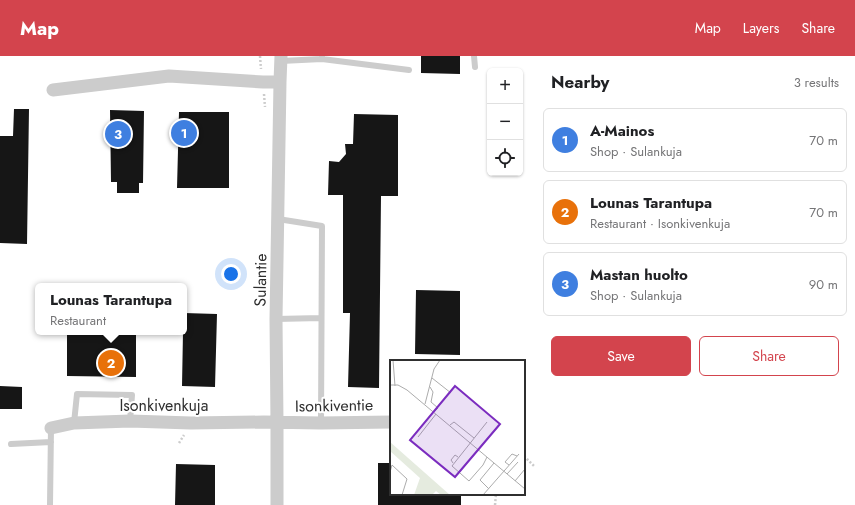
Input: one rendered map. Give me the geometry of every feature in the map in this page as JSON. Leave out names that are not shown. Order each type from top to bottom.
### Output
[{"type":"street","name":"Sulantie","points":[[276,505],[276,319],[281,58]]},
{"type":"street","points":[[53,90],[169,76],[280,82]]},
{"type":"street","name":"Isonkivenkuja","points":[[51,428],[74,423],[130,421],[277,423]]},
{"type":"street","name":"Isonkiventie","points":[[277,423],[390,422]]},
{"type":"lane","points":[[474,56],[474,67]]},
{"type":"lane","points":[[281,58],[322,57],[409,70]]},
{"type":"lane","points":[[278,219],[322,226],[321,423]]},
{"type":"lane","points":[[276,319],[321,318]]},
{"type":"lane","points":[[74,423],[77,394],[132,395],[130,421]]},
{"type":"lane","points":[[50,505],[51,428]]},
{"type":"lane","points":[[11,444],[51,442]]},
{"type":"path","points":[[525,457],[535,468]]},
{"type":"path","points":[[495,505],[496,495]]},
{"type":"building","points":[[421,56],[460,56],[460,74],[421,73]]},
{"type":"building","points":[[14,109],[29,109],[27,244],[0,243],[0,136],[13,136]]},
{"type":"building","points":[[110,110],[144,111],[143,183],[139,183],[139,193],[117,193],[117,182],[111,182]]},
{"type":"building","points":[[179,112],[229,112],[229,188],[177,188]]},
{"type":"building","points":[[354,114],[398,115],[398,196],[381,196],[379,388],[348,387],[350,313],[343,313],[343,195],[328,195],[329,161],[339,162],[346,154],[345,144],[353,144]]},
{"type":"building","points":[[416,290],[460,291],[460,355],[415,354]]},
{"type":"building","points":[[187,313],[217,314],[215,387],[182,386],[183,335],[187,335]]},
{"type":"building","points":[[67,335],[136,335],[136,377],[67,376]]},
{"type":"building","points":[[0,386],[22,387],[22,409],[0,409]]},
{"type":"building","points":[[378,463],[390,463],[390,495],[461,495],[461,505],[378,505]]},
{"type":"building","points":[[176,464],[215,465],[215,505],[175,505]]},
{"type":"place","name":"A-Mainos","points":[[184,133]]},
{"type":"place","name":"Mastan huolto","points":[[118,134]]},
{"type":"place","name":"Lounas Tarantupa","points":[[111,363]]}]
